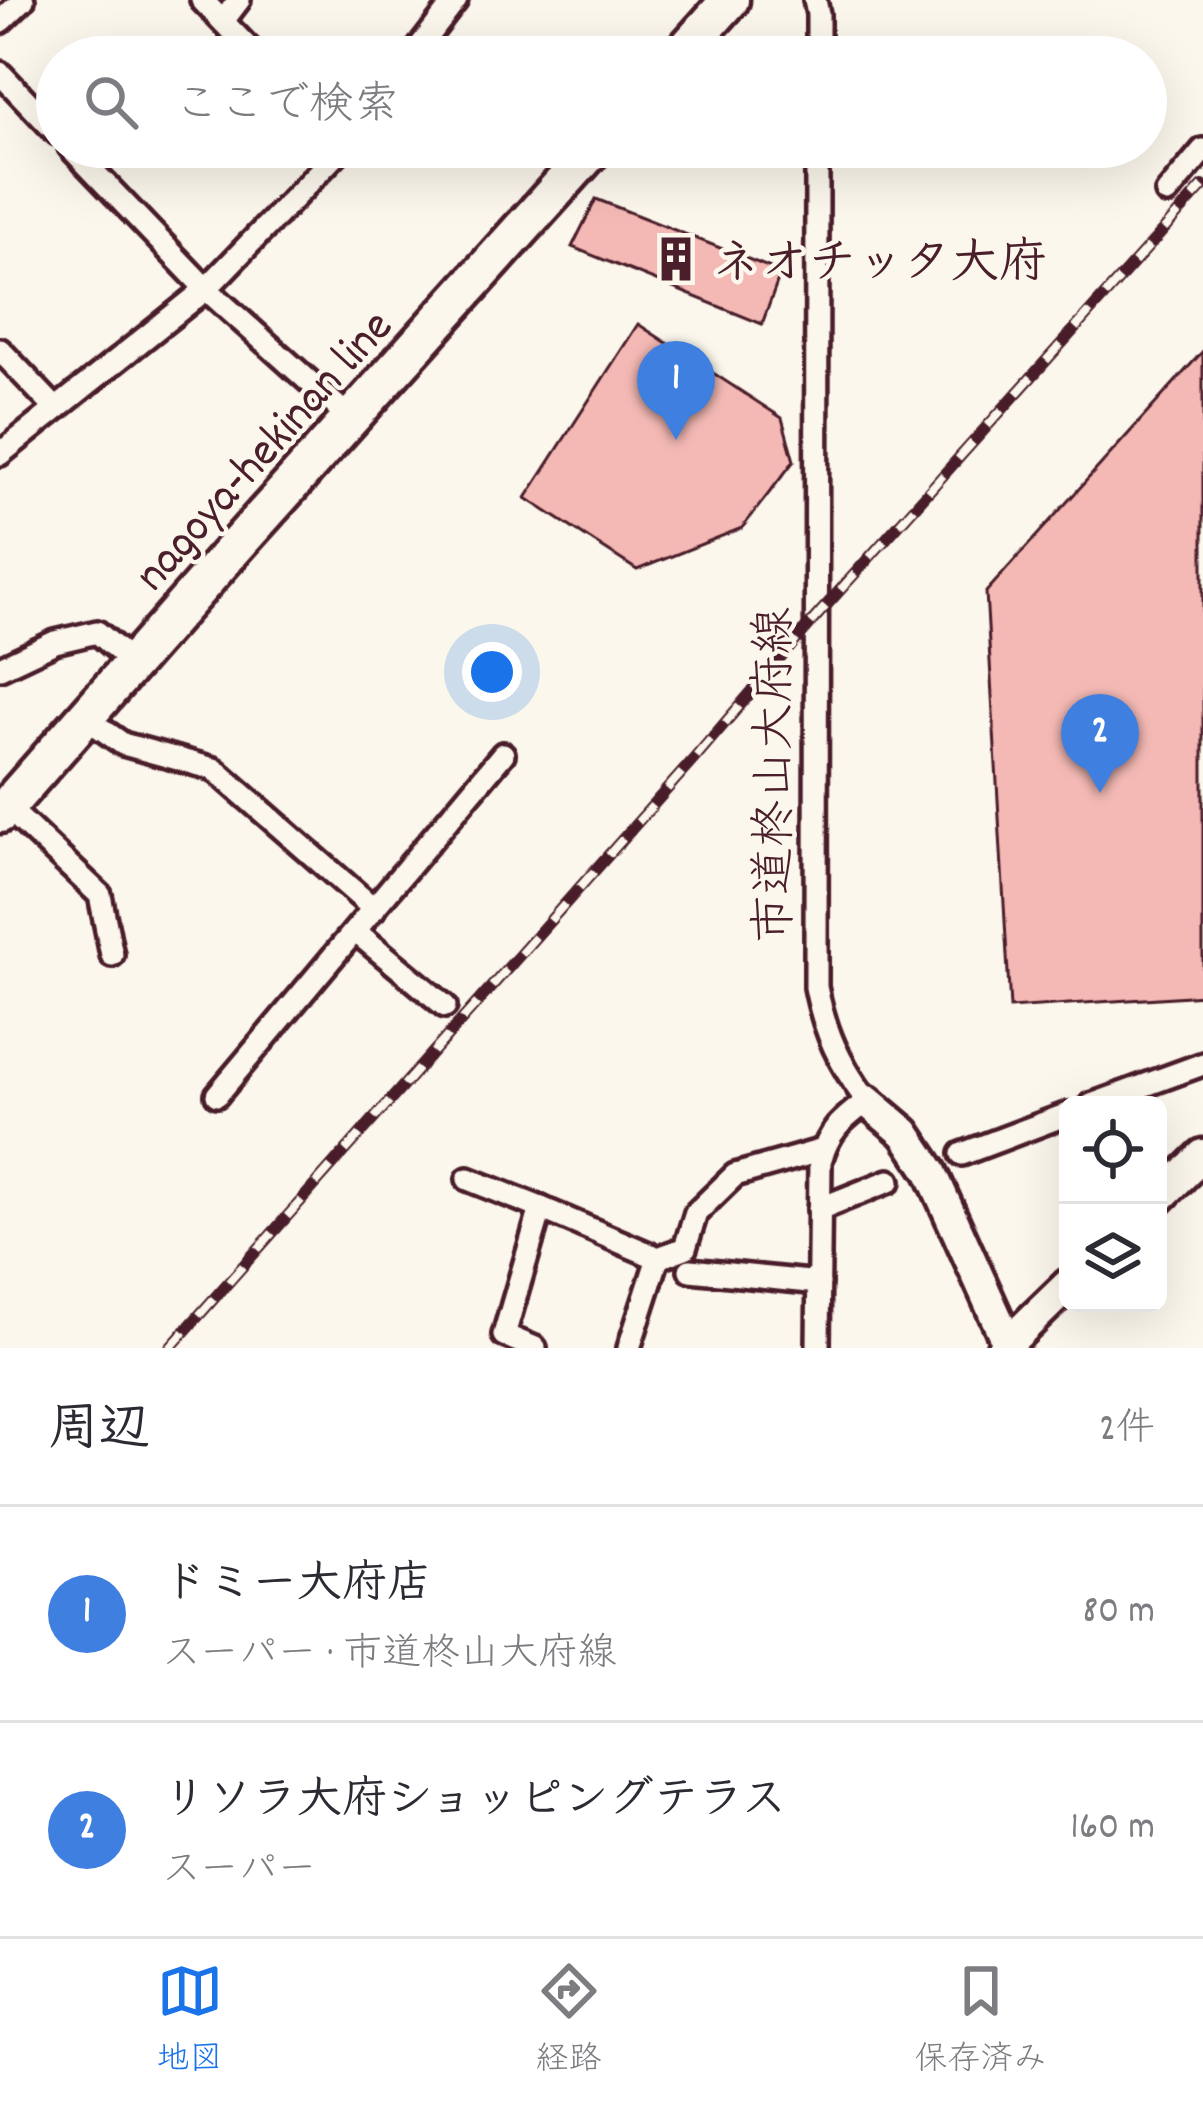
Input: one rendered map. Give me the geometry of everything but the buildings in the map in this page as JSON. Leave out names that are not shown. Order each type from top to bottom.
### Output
[{"type":"main road","points":[[698,36],[730,0]]},
{"type":"main road","name":"nagoya-hekinan line","points":[[3,810],[576,168]]},
{"type":"street","points":[[0,22],[23,0]]},
{"type":"street","points":[[202,0],[237,36]]},
{"type":"street","points":[[224,22],[239,0]]},
{"type":"street","points":[[428,36],[456,0]]},
{"type":"street","points":[[815,0],[818,36]]},
{"type":"street","points":[[0,73],[36,111]]},
{"type":"street","points":[[1167,193],[1203,150]]},
{"type":"street","points":[[90,168],[206,290],[352,420]]},
{"type":"street","points":[[0,454],[206,290],[323,168]]},
{"type":"street","name":"市道柊山大府線","points":[[817,168],[816,987],[823,1024],[867,1102],[905,1133],[931,1172],[1007,1346]]},
{"type":"street","points":[[0,350],[56,409]]},
{"type":"street","points":[[0,668],[55,642],[98,632],[132,662]]},
{"type":"street","points":[[86,718],[123,744],[214,769],[374,909]]},
{"type":"street","points":[[217,1095],[503,754]]},
{"type":"street","points":[[3,810],[100,895],[112,955]]},
{"type":"street","points":[[355,931],[445,1006]]},
{"type":"street","points":[[1116,1096],[1203,1064]]},
{"type":"street","points":[[818,1348],[819,1172],[835,1126],[867,1102]]},
{"type":"street","points":[[962,1154],[1059,1117]]},
{"type":"street","points":[[468,1179],[658,1258],[685,1248],[696,1213],[735,1175],[824,1150]]},
{"type":"street","points":[[1167,1189],[1203,1155]]},
{"type":"street","points":[[819,1209],[889,1181]]},
{"type":"street","points":[[535,1348],[504,1335],[542,1208]]},
{"type":"street","points":[[629,1348],[658,1258]]},
{"type":"street","points":[[690,1270],[819,1283]]},
{"type":"street","points":[[1007,1346],[1059,1295]]},
{"type":"railway","points":[[170,1348],[1203,186]]},
{"type":"place","name":"ネオチッタ大府","points":[[676,259]]},
{"type":"place","name":"ドミー大府店","points":[[676,440]]},
{"type":"place","name":"リソラ大府ショッピングテラス","points":[[1100,793]]}]
